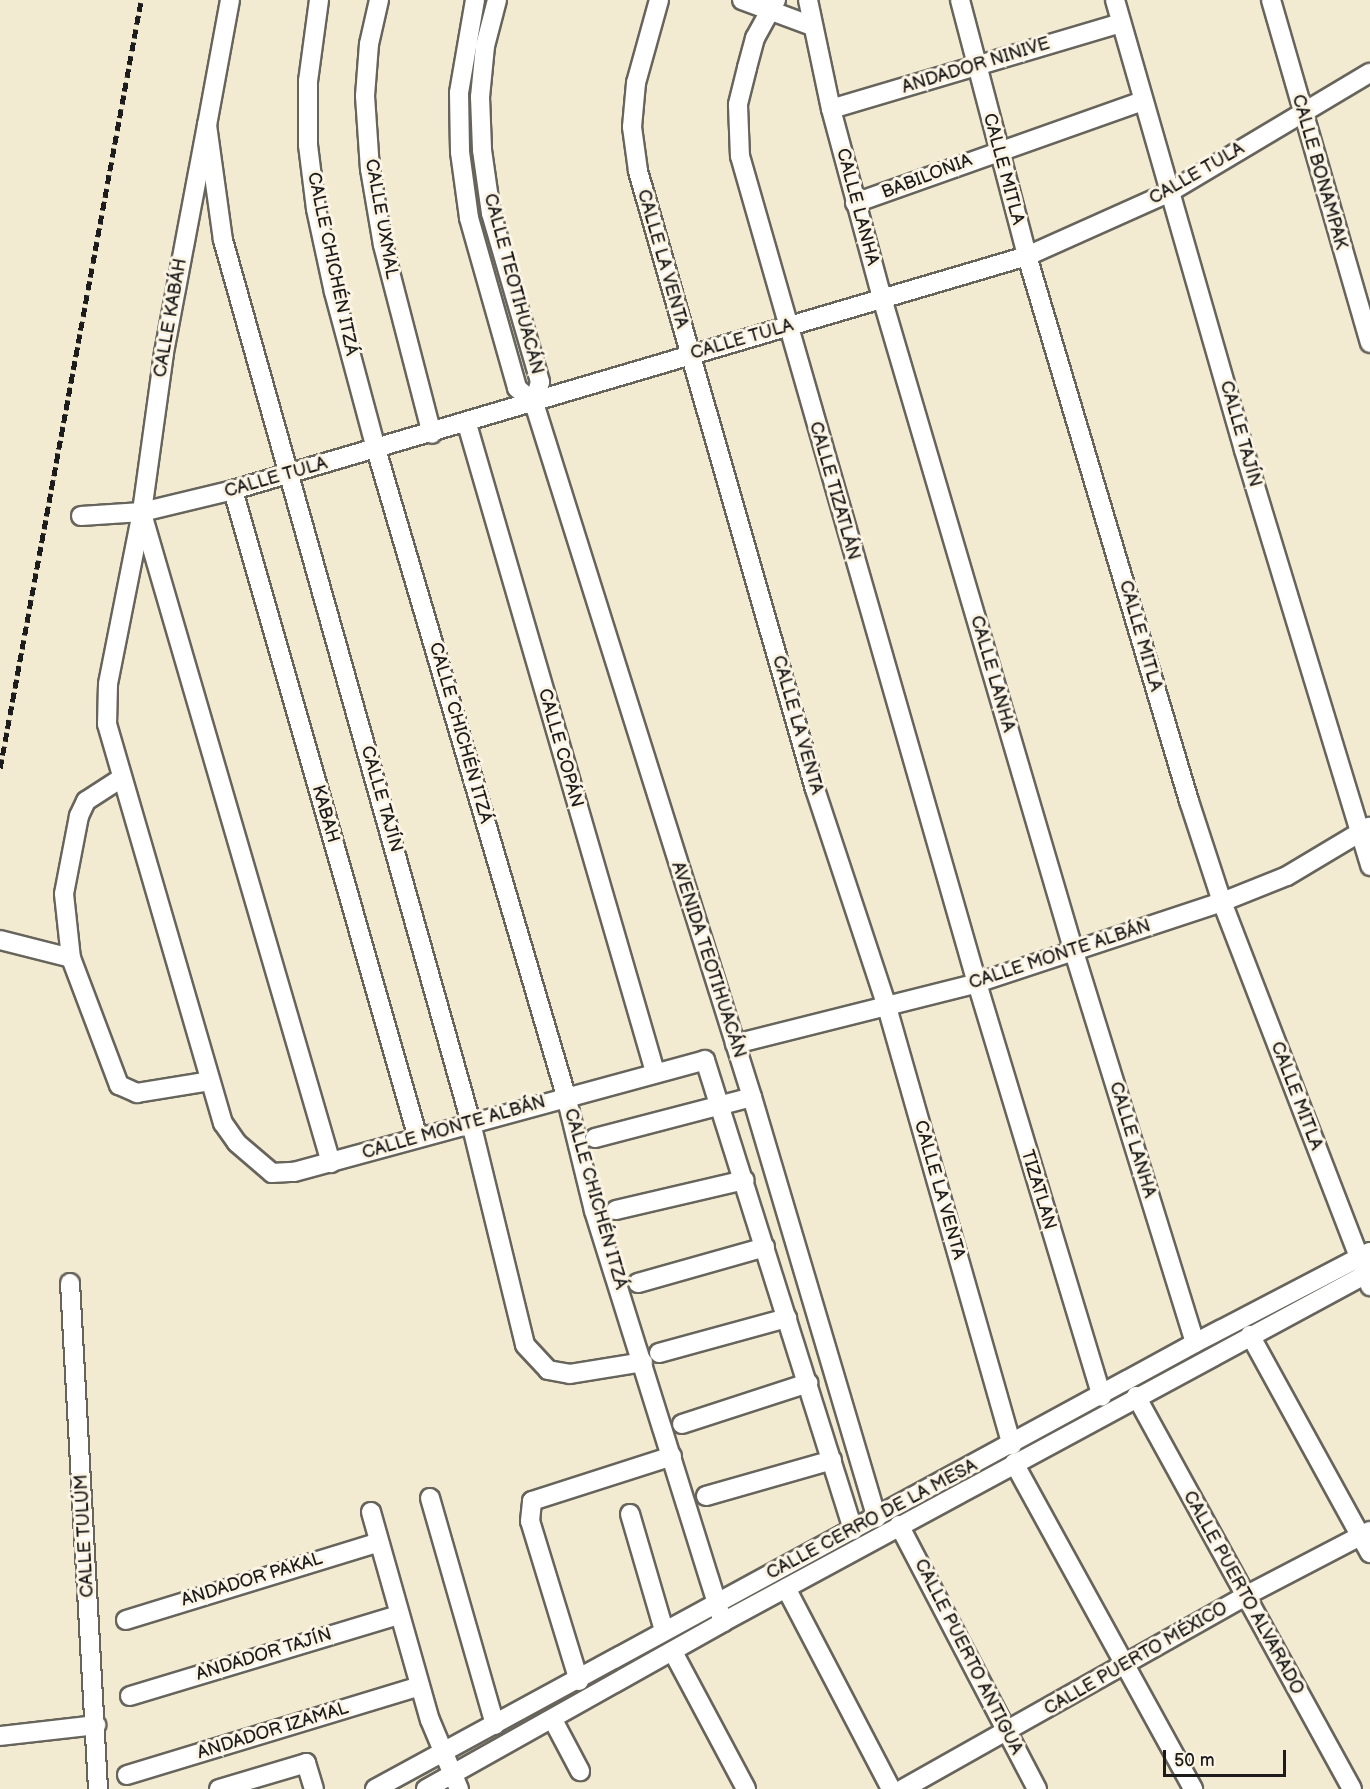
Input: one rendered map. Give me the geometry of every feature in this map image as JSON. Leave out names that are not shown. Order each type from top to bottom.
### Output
[{"type":"street","name":"CALLE KABÁH","points":[[230,0],[164,353],[142,512],[107,706],[106,724],[120,779],[210,1081],[229,1135],[272,1173]]},
{"type":"street","name":"CALLE CHICHÉN ITZÁ","points":[[319,0],[308,81],[308,146],[315,199],[334,292],[376,449],[566,1096],[594,1211],[651,1358],[672,1455],[715,1603],[723,1622]]},
{"type":"street","name":"CALLE UXMAL","points":[[379,0],[369,44],[365,96],[370,169],[383,245],[432,434]]},
{"type":"street","name":"CALLE TEOTIHUACÁN","points":[[475,0],[459,93],[460,153],[469,218],[487,294],[517,388],[534,403],[540,382],[491,213],[482,150],[480,97],[485,46],[497,0]]},
{"type":"street","name":"CALLE LA VENTA","points":[[659,0],[636,83],[632,127],[638,171],[816,789],[887,1007],[1013,1455],[1123,1665],[1193,1789]]},
{"type":"street","points":[[742,0],[772,5],[812,26]]},
{"type":"street","name":"CALLE LANHA","points":[[808,0],[831,109],[882,298],[1074,952],[1195,1343]]},
{"type":"street","name":"CALLE MITLA","points":[[960,0],[975,65],[1027,256],[1222,902],[1366,1269]]},
{"type":"street","name":"CALLE TAJÍN","points":[[1115,0],[1170,192],[1365,830],[1370,866]]},
{"type":"street","name":"CALLE BONAMPAK","points":[[1271,0],[1370,343]]},
{"type":"street","name":"CALLE TIZATLÁN","points":[[772,5],[755,38],[738,105],[740,156],[976,983]]},
{"type":"street","name":"ANDADOR NINIVE","points":[[831,109],[1121,23]]},
{"type":"street","name":"CALLE TULA","points":[[81,516],[142,512],[288,475],[467,424],[690,355],[1027,256],[1170,192],[1370,73]]},
{"type":"street","name":"BABILONIA","points":[[855,203],[998,149],[1143,101]]},
{"type":"street","name":"CALLE KABÁH","points":[[207,126],[223,240],[288,475]]},
{"type":"street","points":[[460,153],[482,150]]},
{"type":"street","name":"AVENIDA TEOTIHUACÁN","points":[[534,403],[752,1097],[877,1518]]},
{"type":"street","name":"CALLE COPÁN","points":[[467,424],[655,1071]]},
{"type":"street","name":"CALLE TAJÍN","points":[[288,475],[471,1124],[523,1336],[534,1359],[548,1370],[570,1374],[651,1358],[787,1318]]},
{"type":"street","name":"KABAH","points":[[233,490],[418,1138]]},
{"type":"street","points":[[142,512],[331,1163]]},
{"type":"street","points":[[120,779],[87,801],[79,816],[64,894],[71,958],[119,1084],[137,1093],[210,1081]]},
{"type":"street","name":"CALLE MONTE ALBÁN","points":[[735,1044],[976,983],[1222,902],[1287,876],[1365,830]]},
{"type":"street","points":[[0,940],[71,958]]},
{"type":"street","name":"TIZATLAN","points":[[976,983],[1102,1396]]},
{"type":"street","name":"CALLE MONTE ALBÁN","points":[[272,1173],[331,1163],[655,1071],[705,1060],[722,1106]]},
{"type":"street","points":[[595,1138],[752,1097]]},
{"type":"street","points":[[722,1106],[854,1530]]},
{"type":"street","points":[[616,1210],[745,1179]]},
{"type":"street","points":[[638,1283],[765,1247]]},
{"type":"street","name":"CALLE CERRO DE LA MESA","points":[[375,1789],[579,1681],[664,1630],[854,1530],[1136,1396],[1366,1269]]},
{"type":"street","name":"CALLE CERRO DE LA MESA","points":[[430,1788],[456,1782],[553,1720],[723,1622],[900,1525],[1013,1455],[1102,1396],[1195,1343],[1366,1269]]},
{"type":"street","name":"CALLE TULÚM","points":[[70,1283],[98,1789]]},
{"type":"street","points":[[1250,1335],[1365,1533],[1370,1553]]},
{"type":"street","points":[[682,1424],[807,1379],[831,1367]]},
{"type":"street","name":"CALLE PUERTO ALVARADO","points":[[1136,1396],[1352,1789]]},
{"type":"street","points":[[579,1681],[530,1521],[532,1501],[672,1455]]},
{"type":"street","points":[[706,1496],[832,1461]]},
{"type":"street","points":[[430,1498],[495,1725]]},
{"type":"street","points":[[371,1512],[398,1615],[420,1686],[442,1754],[456,1782]]},
{"type":"street","points":[[630,1514],[664,1630]]},
{"type":"street","name":"CALLE PUERTO ANTIGUA","points":[[900,1525],[1037,1789]]},
{"type":"street","name":"CALLE PUERTO MÉXICO","points":[[903,1789],[1007,1734],[1245,1596],[1365,1533]]},
{"type":"street","name":"ANDADOR PAKAL","points":[[126,1620],[379,1542]]},
{"type":"street","points":[[786,1588],[891,1789]]},
{"type":"street","name":"ANDADOR TAJÍN","points":[[130,1696],[398,1615]]},
{"type":"street","points":[[673,1652],[746,1789]]},
{"type":"street","name":"ANDADOR IZAMAL","points":[[127,1775],[420,1686]]},
{"type":"street","points":[[553,1720],[580,1771]]},
{"type":"street","points":[[0,1736],[96,1725]]},
{"type":"street","points":[[219,1789],[306,1763],[314,1789]]},
{"type":"street","points":[[421,1766],[430,1788]]},
{"type":"railway","points":[[0,768],[141,0]]}]
